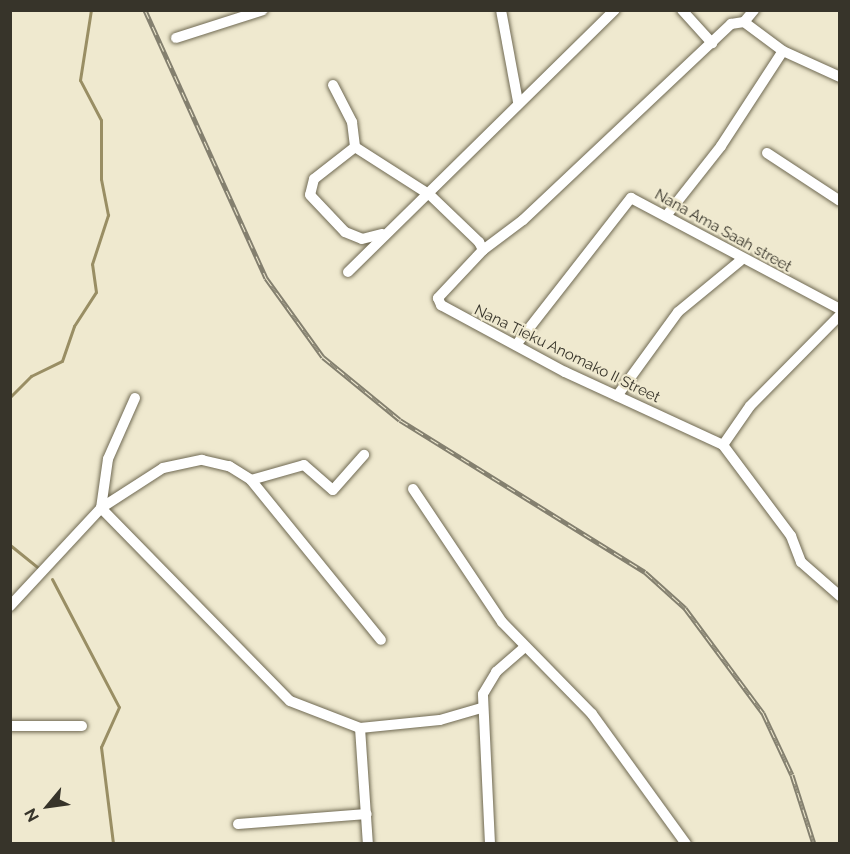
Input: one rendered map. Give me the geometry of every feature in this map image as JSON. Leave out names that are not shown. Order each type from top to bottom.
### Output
[{"type":"street","points":[[176,38],[263,10]]},
{"type":"street","points":[[501,10],[518,102]]},
{"type":"street","points":[[348,272],[387,231],[430,195],[447,170],[615,10]]},
{"type":"street","points":[[682,10],[712,43]]},
{"type":"street","points":[[355,147],[430,195],[483,250],[523,220],[731,24],[744,22],[754,10]]},
{"type":"street","points":[[744,22],[783,51],[840,77]]},
{"type":"street","points":[[666,216],[721,146],[783,51]]},
{"type":"street","points":[[333,86],[352,122],[355,147]]},
{"type":"street","points":[[355,147],[314,179],[310,195],[332,221],[356,237],[387,231]]},
{"type":"street","points":[[767,153],[840,201]]},
{"type":"street","name":"Nana Ama Saah street","points":[[516,345],[627,200],[666,216],[740,261],[840,309]]},
{"type":"street","name":"Nana Tieku Anomako II Street","points":[[483,250],[438,298],[449,312],[617,396],[723,445],[791,536],[801,562],[840,596]]},
{"type":"street","points":[[617,396],[678,312],[740,261]]},
{"type":"street","points":[[723,445],[750,406],[840,315]]},
{"type":"street","points":[[101,508],[108,459],[135,399]]},
{"type":"street","points":[[251,480],[304,465],[333,490],[364,455]]},
{"type":"street","points":[[10,606],[101,508],[163,468],[187,462],[229,466],[251,480],[381,640]]},
{"type":"street","points":[[413,489],[524,648],[592,714],[686,843]]},
{"type":"street","points":[[101,508],[290,701],[360,728],[440,720],[481,708]]},
{"type":"street","points":[[490,843],[481,708],[488,681],[524,648]]},
{"type":"street","points":[[10,726],[82,726]]},
{"type":"street","points":[[360,728],[368,843]]},
{"type":"street","points":[[238,824],[367,814]]},
{"type":"waterway","points":[[10,397],[31,376],[62,361],[74,326],[96,292],[92,264],[108,215],[101,179],[101,120],[80,80],[91,10]]},
{"type":"waterway","points":[[10,545],[40,569]]},
{"type":"waterway","points":[[52,579],[119,707],[101,747],[113,844]]},
{"type":"railway","points":[[145,10],[266,278],[323,357],[400,420],[645,572],[685,608],[763,713],[792,775],[814,844]]}]
